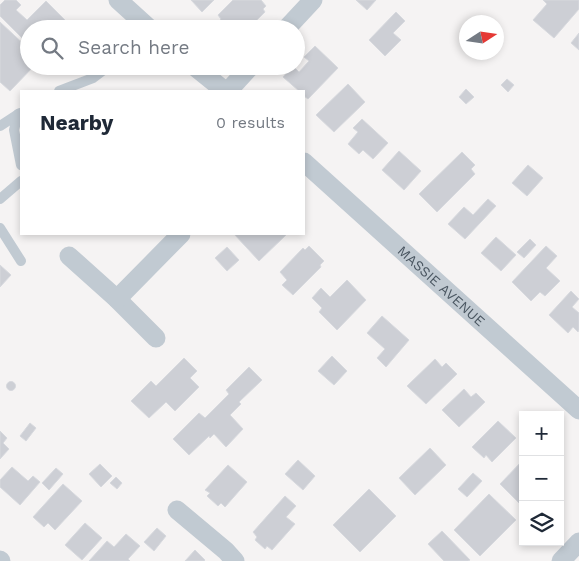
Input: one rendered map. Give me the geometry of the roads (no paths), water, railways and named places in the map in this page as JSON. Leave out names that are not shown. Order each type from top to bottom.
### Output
[{"type":"street","points":[[118,0],[140,20]]},
{"type":"street","points":[[294,20],[313,0]]},
{"type":"street","points":[[206,75],[225,90]]},
{"type":"street","points":[[227,90],[242,75]]},
{"type":"street","name":"MASSIE AVENUE","points":[[305,163],[579,410]]},
{"type":"street","points":[[117,298],[180,235]]},
{"type":"street","points":[[69,256],[117,298],[156,338]]},
{"type":"street","points":[[177,510],[226,551],[235,561]]},
{"type":"street","points":[[561,561],[579,542]]},
{"type":"lane","points":[[65,90],[97,75]]},
{"type":"lane","points":[[0,126],[20,113]]},
{"type":"lane","points":[[20,113],[14,130],[20,160]]},
{"type":"lane","points":[[0,199],[20,182]]},
{"type":"lane","points":[[0,228],[21,261]]}]
